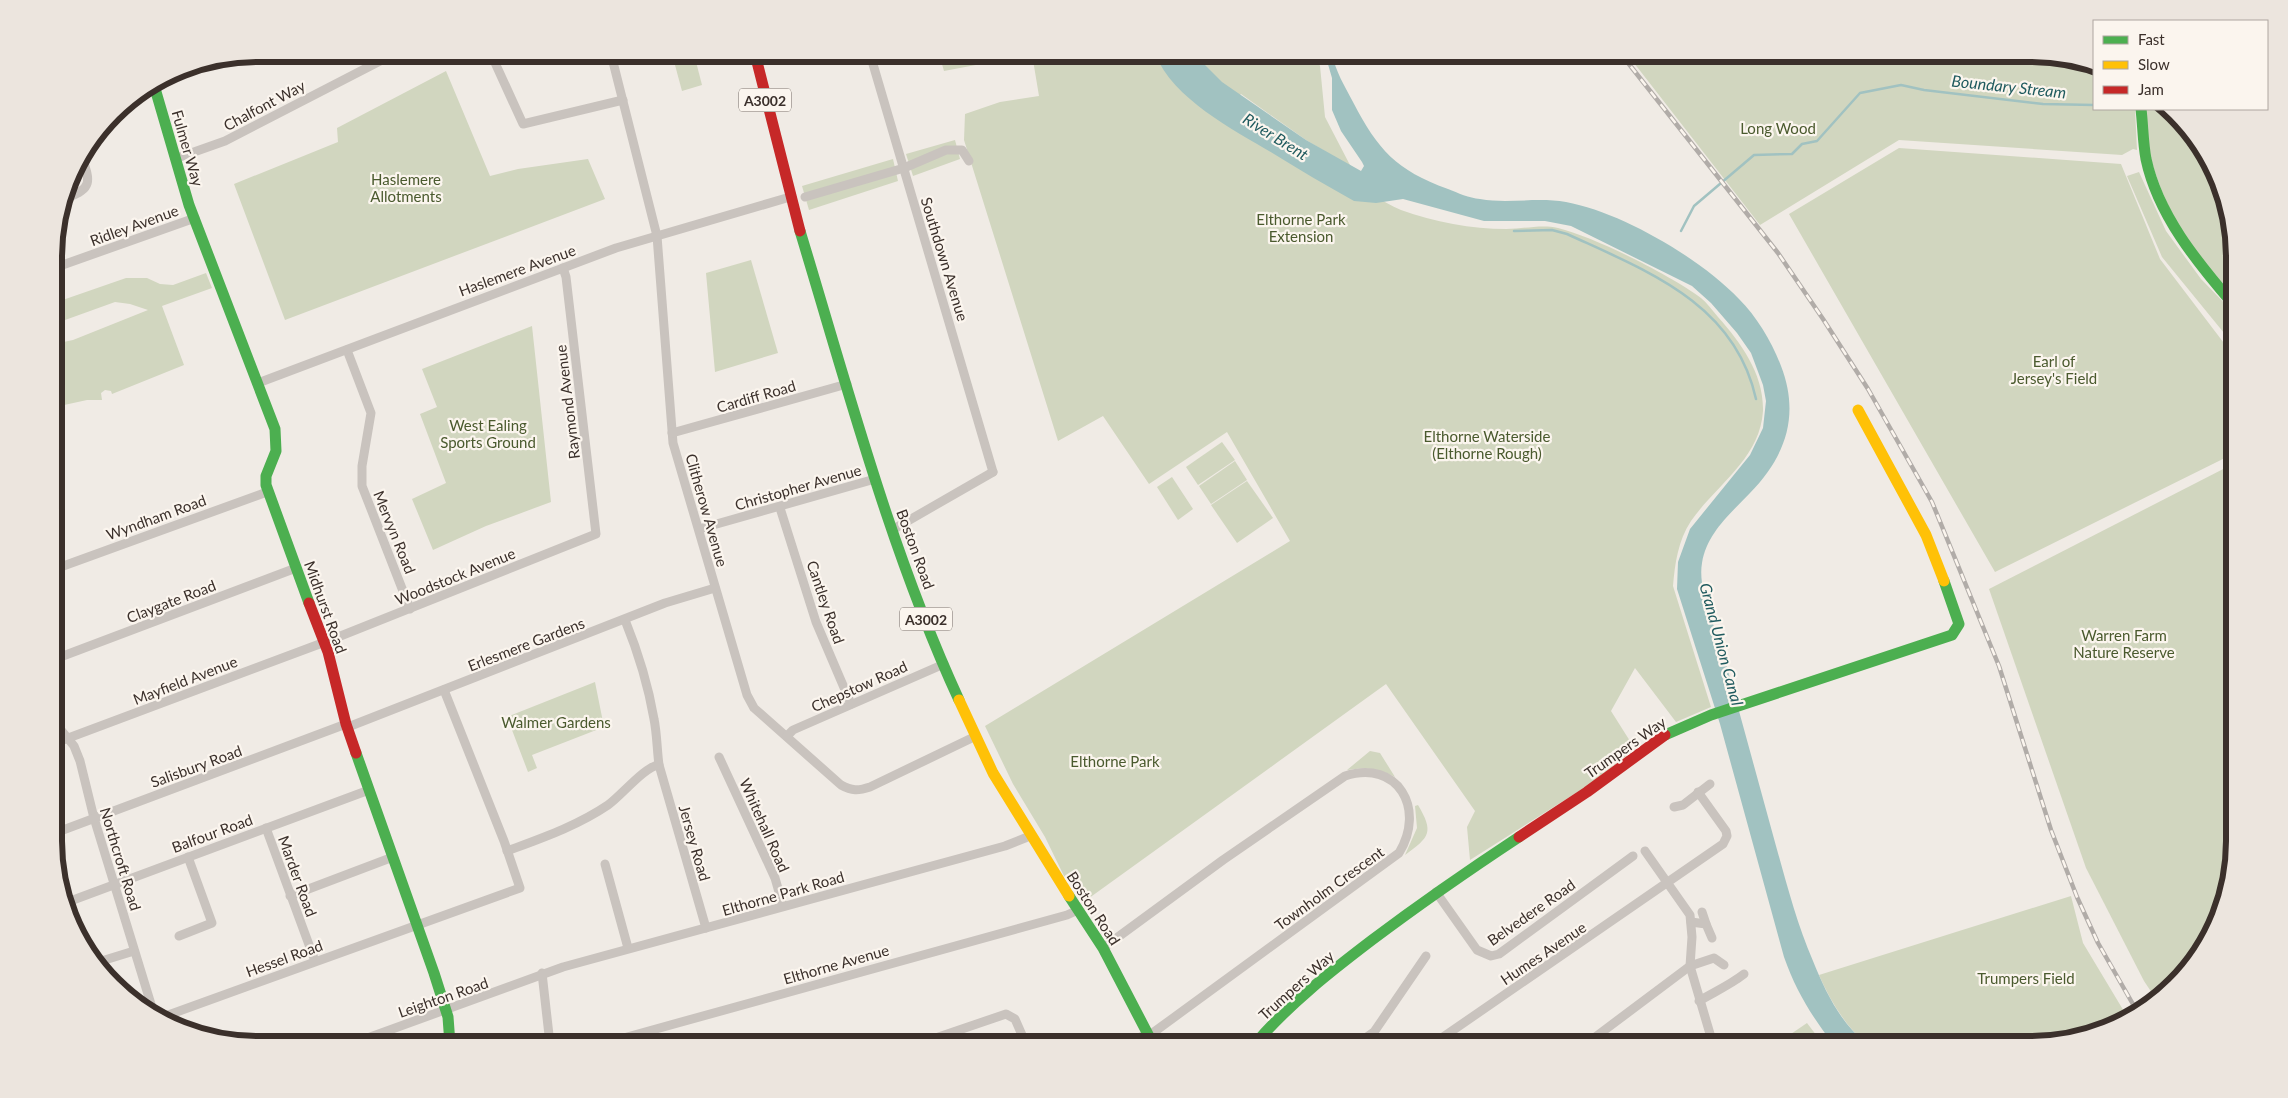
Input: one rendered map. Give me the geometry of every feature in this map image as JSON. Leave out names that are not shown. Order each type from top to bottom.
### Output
[{"type":"street","name":"Chalfont Way","points":[[177,158],[225,141],[378,62]]},
{"type":"street","points":[[495,62],[523,124],[623,100]]},
{"type":"street","name":"Clitherow Avenue","points":[[613,62],[657,236],[672,434],[678,465],[747,695],[754,708],[841,785],[858,791],[976,736]]},
{"type":"street","name":"Boston Road","points":[[757,62],[790,197],[875,480],[912,587],[993,773],[1030,836],[1104,948],[1148,1036]]},
{"type":"street","name":"Southdown Avenue","points":[[872,62],[996,473],[892,530]]},
{"type":"street","name":"Fulmer Way","points":[[156,91],[177,158],[189,205],[195,218]]},
{"type":"street","points":[[2141,110],[2148,167],[2164,207],[2207,275],[2226,296]]},
{"type":"street","points":[[805,197],[904,168],[953,149],[962,150],[969,161]]},
{"type":"street","points":[[73,195],[84,190],[88,177],[85,167]]},
{"type":"street","name":"Haslemere Avenue","points":[[258,383],[563,268],[657,236],[790,197]]},
{"type":"street","name":"Ridley Avenue","points":[[62,265],[195,218]]},
{"type":"street","name":"Midhurst Road","points":[[195,218],[275,429],[275,453],[264,481],[267,492],[324,642],[347,725],[418,924],[446,1010],[449,1036]]},
{"type":"street","name":"Raymond Avenue","points":[[563,268],[568,296],[596,534]]},
{"type":"street","name":"Mervyn Road","points":[[347,350],[371,413],[362,466],[362,486],[410,608]]},
{"type":"street","name":"Cardiff Road","points":[[672,434],[847,384]]},
{"type":"street","name":"Trumpers Way","points":[[1262,1036],[1277,1018],[1330,972],[1436,892],[1586,792],[1652,743],[1676,729],[1711,715],[1952,635],[1959,624],[1956,612],[1926,535],[1886,458],[1858,410]]},
{"type":"street","name":"Christopher Avenue","points":[[698,529],[780,508],[875,480]]},
{"type":"street","name":"Wyndham Road","points":[[62,567],[267,492]]},
{"type":"street","name":"Cantley Road","points":[[780,508],[816,622],[851,704]]},
{"type":"street","name":"Woodstock Avenue","points":[[324,642],[596,534]]},
{"type":"street","name":"Claygate Road","points":[[62,656],[296,568]]},
{"type":"street","name":"Erlesmere Gardens","points":[[347,725],[444,690],[665,603],[715,588]]},
{"type":"street","name":"Jersey Road","points":[[625,620],[640,658],[654,719],[659,765],[706,928]]},
{"type":"street","name":"Mayfield Avenue","points":[[62,740],[324,642]]},
{"type":"street","name":"Chepstow Road","points":[[787,736],[793,730],[944,664]]},
{"type":"street","points":[[444,690],[507,851],[582,821],[625,792],[649,769],[659,765]]},
{"type":"street","name":"Salisbury Road","points":[[62,831],[347,725]]},
{"type":"street","name":"Northcroft Road","points":[[62,731],[74,746],[80,761],[94,818],[151,1004]]},
{"type":"street","name":"Whitehall Road","points":[[719,757],[775,878],[783,906]]},
{"type":"street","name":"Townholm Crescent","points":[[1104,948],[1254,838],[1344,776],[1356,772],[1384,776],[1404,794],[1409,809],[1410,827],[1407,840],[1399,853],[1166,1023],[1153,1036]]},
{"type":"street","points":[[1674,807],[1683,805],[1710,784]]},
{"type":"street","name":"Balfour Road","points":[[72,899],[369,790]]},
{"type":"street","name":"Humes Avenue","points":[[1445,1036],[1668,884],[1726,841],[1726,831],[1698,792]]},
{"type":"street","name":"Marder Road","points":[[266,828],[315,961]]},
{"type":"street","name":"Elthorne Park Road","points":[[542,973],[1005,846],[1030,836]]},
{"type":"street","name":"Hessel Road","points":[[170,1014],[520,888],[507,851]]},
{"type":"street","points":[[1644,851],[1690,914],[1690,966],[1710,1036]]},
{"type":"street","name":"Belvedere Road","points":[[1436,892],[1477,950],[1490,956],[1499,954],[1633,856]]},
{"type":"street","points":[[179,936],[212,923],[188,857]]},
{"type":"street","points":[[290,896],[393,857]]},
{"type":"street","points":[[605,864],[628,948]]},
{"type":"street","name":"Elthorne Avenue","points":[[631,1036],[1067,915],[1078,910]]},
{"type":"street","points":[[1702,912],[1712,938]]},
{"type":"street","points":[[1691,922],[1706,924]]},
{"type":"street","points":[[104,960],[134,951]]},
{"type":"street","points":[[1368,1036],[1374,1032],[1426,956]]},
{"type":"street","points":[[1597,1036],[1690,966],[1714,958],[1724,965]]},
{"type":"street","points":[[542,973],[549,1036]]},
{"type":"street","name":"Leighton Road","points":[[374,1036],[515,986],[542,973]]},
{"type":"street","points":[[1699,1001],[1721,987],[1730,985],[1744,974]]},
{"type":"street","points":[[941,1036],[1006,1014],[1015,1019],[1022,1036]]},
{"type":"green space","points":[[674,62],[696,62],[702,85],[682,91]]},
{"type":"green space","points":[[941,62],[992,62],[944,71]]},
{"type":"green space","name":"Elthorne Waterside (Elthorne Rough)","points":[[1033,62],[1318,62],[1325,117],[1351,167],[1306,140],[1241,94],[1228,106],[1401,210],[1440,221],[1480,228],[1506,229],[1545,226],[1558,228],[1592,240],[1632,258],[1671,279],[1703,300],[1735,337],[1750,360],[1760,384],[1763,411],[1760,428],[1754,443],[1735,470],[1691,521],[1680,544],[1676,561],[1673,586],[1711,707],[1676,722],[1635,668],[1611,711],[1635,749],[1590,784],[1470,860],[1467,827],[1475,811],[1386,684],[1085,901],[1064,876],[1045,837],[1013,784],[985,726],[1290,541],[1227,432],[1149,484],[1103,416],[1058,441],[964,140],[965,114],[1000,102],[1039,96]]},
{"type":"green space","name":"Long Wood","points":[[1633,62],[2031,62],[2056,64],[2093,73],[2093,110],[2135,110],[2137,150],[2133,149],[2122,155],[1899,140],[1760,225]]},
{"type":"green space","name":"Haslemere Allotments","points":[[446,71],[490,176],[518,169],[588,159],[605,199],[285,320],[234,184],[338,142],[337,128]]},
{"type":"green space","points":[[2145,110],[2158,110],[2169,119],[2193,149],[2205,171],[2211,183],[2222,219],[2226,257],[2226,291],[2196,254],[2176,220],[2159,184],[2151,159]]},
{"type":"green space","points":[[955,140],[960,159],[913,176],[906,154]]},
{"type":"green space","name":"Earl of Jersey's Field","points":[[1899,148],[2121,164],[2160,259],[2226,346],[2226,457],[1995,572],[1789,214]]},
{"type":"green space","points":[[893,159],[898,181],[809,210],[802,186]]},
{"type":"green space","points":[[2139,172],[2166,231],[2201,279],[2226,305],[2226,335],[2162,257],[2127,176]]},
{"type":"green space","points":[[751,260],[778,353],[715,372],[706,273]]},
{"type":"green space","points":[[206,273],[212,288],[162,306],[184,365],[112,394],[111,391],[105,390],[101,393],[102,400],[87,400],[62,405],[62,342],[73,340],[148,310],[130,304],[115,302],[62,321],[62,300],[126,278],[147,278],[160,284],[173,285]]},
{"type":"green space","name":"West Ealing Sports Ground","points":[[532,326],[551,502],[486,526],[433,550],[412,499],[446,483],[420,414],[437,407],[422,369]]},
{"type":"green space","points":[[1222,442],[1235,460],[1198,485],[1186,467]]},
{"type":"green space","points":[[1235,461],[1247,480],[1211,504],[1199,486]]},
{"type":"green space","name":"Warren Farm Nature Reserve","points":[[2226,468],[2226,841],[2224,866],[2219,891],[2211,915],[2193,949],[2169,979],[2152,993],[2086,868],[1989,589]]},
{"type":"green space","points":[[1172,477],[1193,509],[1178,520],[1157,487]]},
{"type":"green space","points":[[1247,481],[1273,518],[1237,543],[1211,505]]},
{"type":"green space","name":"Walmer Gardens","points":[[595,682],[604,727],[532,755],[537,768],[528,772],[507,717]]},
{"type":"green space","points":[[1370,751],[1380,753],[1395,777],[1371,769],[1347,770]]},
{"type":"green space","points":[[1418,805],[1428,828],[1427,833],[1420,843],[1405,855],[1417,828],[1415,806]]},
{"type":"green space","name":"Trumpers Field","points":[[2071,896],[2083,943],[2124,1011],[2105,1021],[2081,1029],[2056,1034],[2031,1036],[1858,1036],[1839,1012],[1819,975]]},
{"type":"green space","points":[[1807,1023],[1817,1036],[1788,1036]]},
{"type":"water","name":"River Brent","points":[[1159,62],[1202,62],[1222,82],[1306,140],[1361,171],[1364,166],[1341,131],[1332,110],[1332,78],[1327,62],[1334,62],[1362,119],[1380,146],[1402,166],[1415,174],[1430,182],[1472,198],[1501,201],[1544,200],[1566,202],[1588,207],[1635,226],[1682,253],[1723,283],[1746,306],[1758,322],[1769,339],[1787,384],[1789,418],[1786,434],[1773,464],[1750,493],[1727,516],[1709,542],[1702,563],[1702,586],[1722,649],[1788,890],[1802,933],[1829,995],[1849,1027],[1858,1036],[1827,1036],[1805,1002],[1784,957],[1720,724],[1677,589],[1678,562],[1690,529],[1750,455],[1763,428],[1766,401],[1763,385],[1751,353],[1737,333],[1711,303],[1692,286],[1571,226],[1545,221],[1484,221],[1403,199],[1376,203],[1354,201],[1224,124],[1190,100],[1164,71]]},
{"type":"waterway","name":"Boundary Stream","points":[[1681,231],[1694,206],[1754,155],[1792,154],[1802,144],[1817,141],[1860,93],[1901,85],[1924,90],[2043,104],[2093,105]]},
{"type":"waterway","points":[[1514,231],[1552,230],[1567,234],[1627,262],[1684,294],[1708,314],[1729,338],[1745,366],[1756,399]]},
{"type":"railway","points":[[1627,62],[1778,253],[1868,389],[1932,502],[1999,666],[2051,830],[2077,897],[2098,943],[2134,1006]]},
{"type":"traffic: fast","points":[[156,91],[189,205],[275,429],[276,451],[266,476],[266,485],[309,603]]},
{"type":"traffic: fast","points":[[2141,110],[2146,159],[2160,199],[2180,237],[2226,296]]},
{"type":"traffic: fast","points":[[800,231],[853,409],[891,527],[934,643],[959,700]]},
{"type":"traffic: fast","points":[[1665,735],[1711,715],[1952,635],[1959,624],[1944,581]]},
{"type":"traffic: fast","points":[[356,753],[434,973],[448,1017],[449,1036]]},
{"type":"traffic: fast","points":[[1262,1036],[1310,989],[1372,940],[1426,900],[1519,837]]},
{"type":"traffic: fast","points":[[1069,896],[1103,948],[1149,1036]]},
{"type":"traffic: slow","points":[[1858,410],[1926,535],[1944,581]]},
{"type":"traffic: slow","points":[[959,700],[993,773],[1069,896]]},
{"type":"traffic: jam","points":[[757,62],[800,231]]},
{"type":"traffic: jam","points":[[309,603],[328,652],[346,724],[356,753]]},
{"type":"traffic: jam","points":[[1519,837],[1587,792],[1665,735]]},
{"type":"park label","name":"Elthorne Park Extension","points":[[1301,228]]},
{"type":"park label","name":"Elthorne Park","points":[[1115,761]]},
{"type":"water label","name":"Grand Union Canal","points":[[1722,644]]}]
